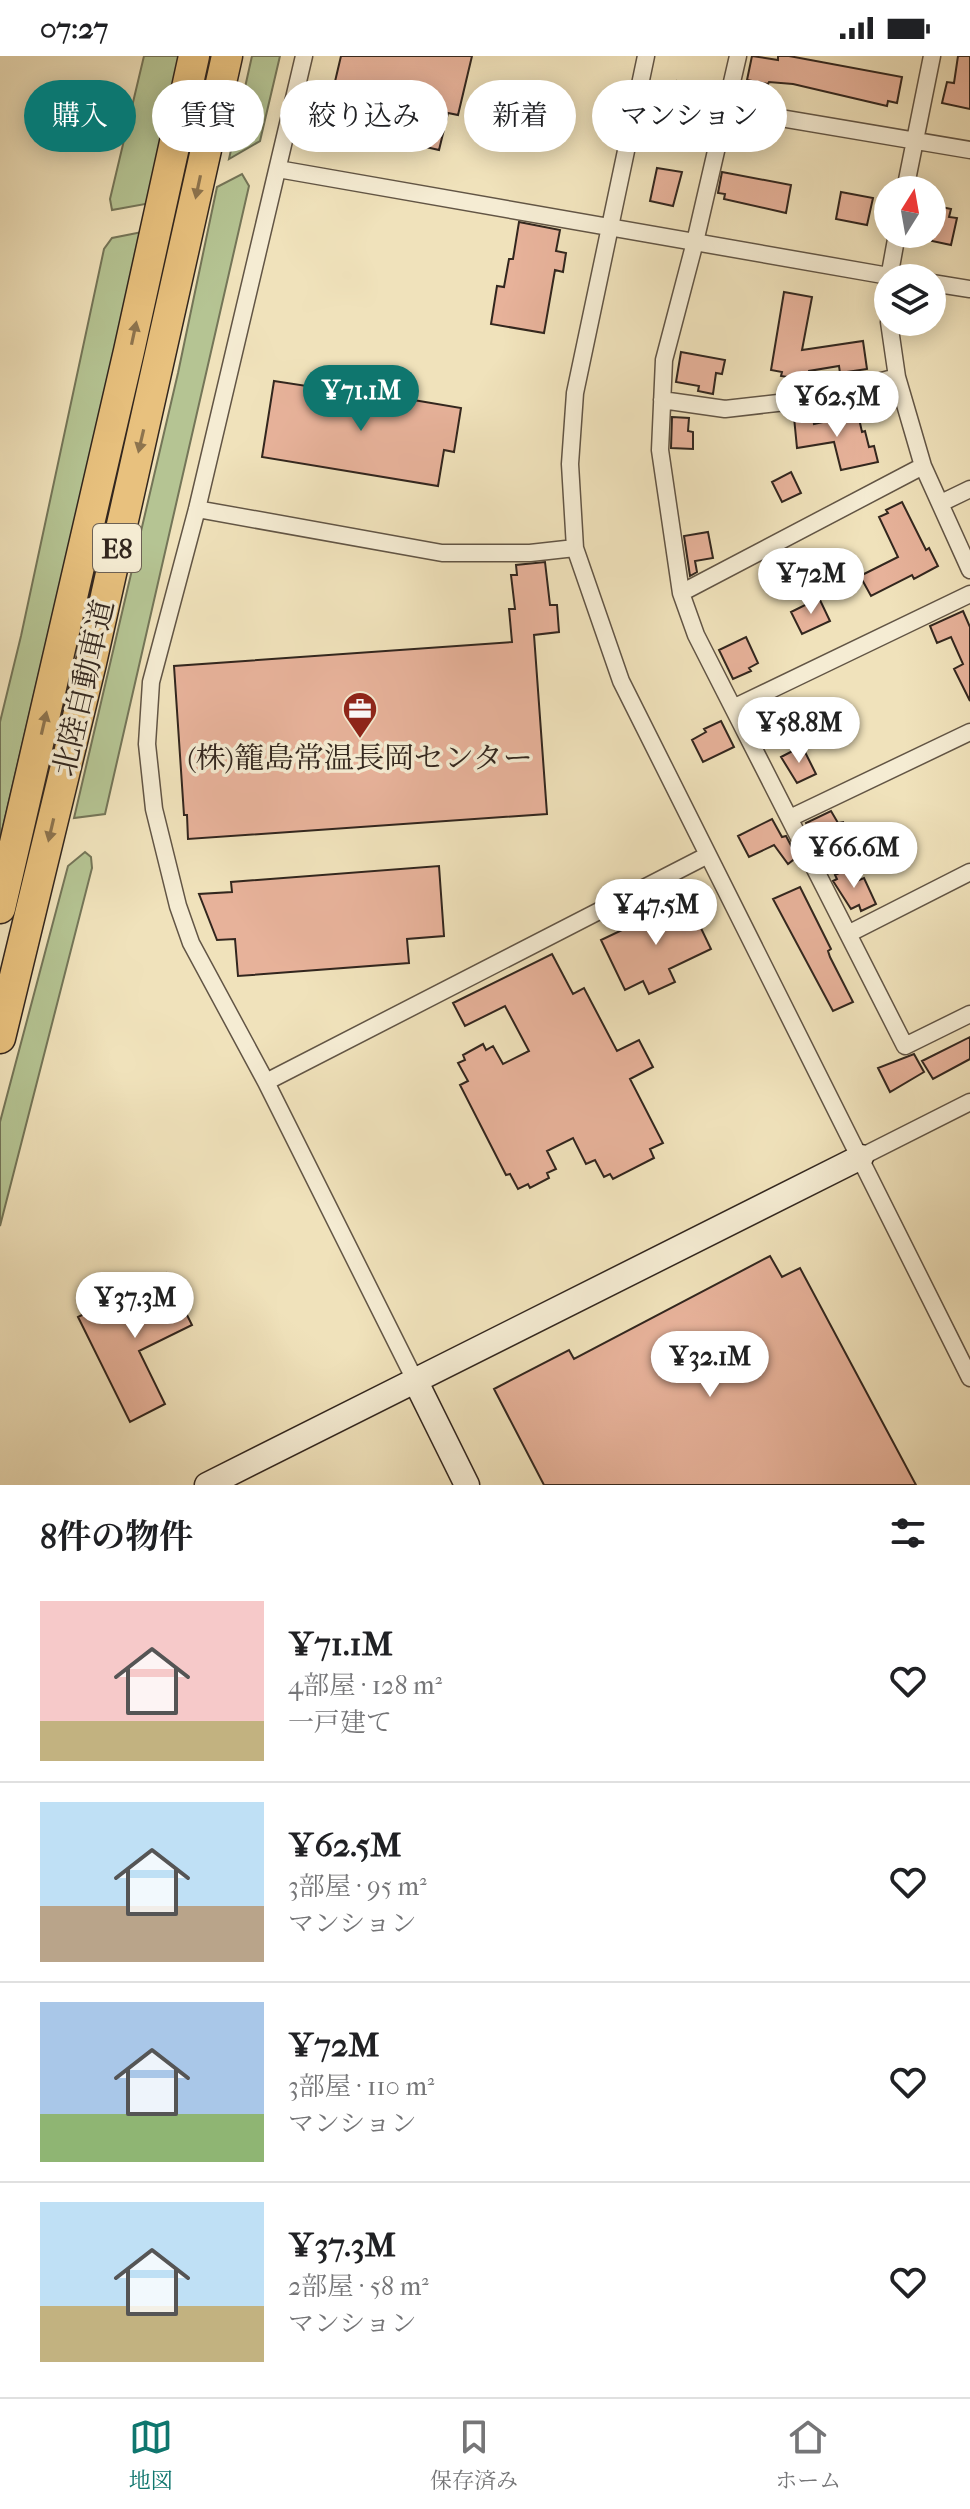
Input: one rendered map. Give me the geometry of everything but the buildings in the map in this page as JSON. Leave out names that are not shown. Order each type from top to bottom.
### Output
[{"type":"highway","name":"北陸自動車道","points":[[0,908],[126,367],[194,56]]},
{"type":"highway","name":"北陸自動車道","points":[[0,1038],[91,663],[227,56]]},
{"type":"street","points":[[304,56],[197,509],[151,682],[147,744],[154,809],[178,906],[191,943],[266,1082],[467,1485]]},
{"type":"street","points":[[646,56],[575,393],[570,464],[575,548],[621,681],[970,1378]]},
{"type":"street","points":[[733,80],[738,56]]},
{"type":"street","points":[[908,176],[932,56]]},
{"type":"street","points":[[787,119],[970,150]]},
{"type":"street","points":[[717,152],[664,360],[660,450],[681,593],[696,635],[905,1046],[970,1014]]},
{"type":"street","points":[[278,169],[874,274]]},
{"type":"street","points":[[946,285],[970,289]]},
{"type":"street","points":[[891,336],[897,377],[923,466],[970,570]]},
{"type":"street","points":[[662,400],[725,409],[813,399],[897,377]]},
{"type":"street","points":[[681,593],[923,466]]},
{"type":"street","points":[[941,503],[970,489]]},
{"type":"street","points":[[197,509],[442,553],[530,553],[575,548]]},
{"type":"street","points":[[735,707],[970,594]]},
{"type":"street","points":[[790,818],[970,732]]},
{"type":"street","points":[[266,1082],[708,855]]},
{"type":"street","points":[[848,934],[970,872]]},
{"type":"street","points":[[207,1485],[970,1102]]},
{"type":"green space","points":[[144,56],[181,56],[176,80],[152,80],[152,152],[161,152],[151,203],[112,210],[110,199],[121,152],[136,152],[136,90]]},
{"type":"green space","points":[[252,56],[280,56],[264,124],[264,80],[247,80]]},
{"type":"green space","points":[[242,174],[249,186],[105,814],[74,818],[178,373],[217,187]]},
{"type":"green space","points":[[142,232],[0,840],[0,722],[104,249],[112,238]]},
{"type":"green space","points":[[85,852],[91,857],[92,868],[0,1226],[0,1122],[68,866]]},
{"type":"place","name":"(株)籠島常温長岡センター","points":[[360,740]]}]
